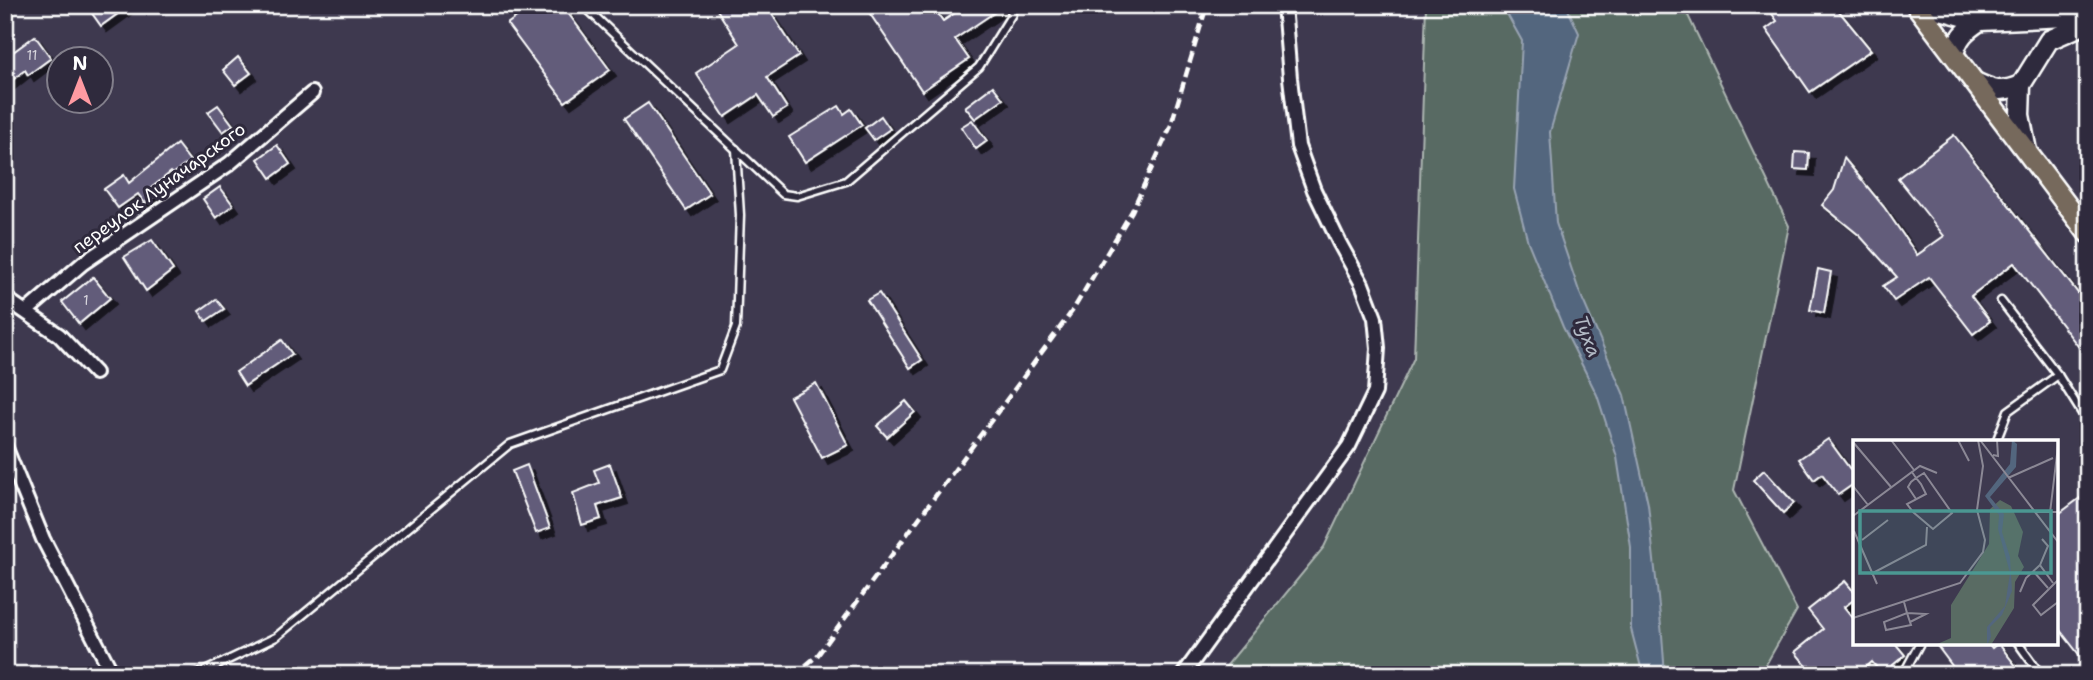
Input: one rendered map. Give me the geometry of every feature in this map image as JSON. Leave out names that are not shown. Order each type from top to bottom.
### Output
[{"type":"main road","points":[[1916,5],[2088,233]]},
{"type":"street","points":[[1183,675],[1349,446],[1375,392],[1378,348],[1375,318],[1362,284],[1314,190],[1298,146],[1284,5]]},
{"type":"street","points":[[1923,5],[1980,21],[2085,15]]},
{"type":"street","points":[[2027,151],[2020,115],[2021,85],[2049,40],[2085,15]]},
{"type":"street","points":[[2040,19],[2046,22],[2049,40]]},
{"type":"street","points":[[1954,55],[1965,30],[1980,21]]},
{"type":"street","points":[[1975,82],[1993,91],[2008,90],[2021,85]]},
{"type":"street","name":"переулок Луначарского","points":[[27,311],[83,264],[229,164],[312,93]]},
{"type":"street","points":[[5,298],[59,335],[95,373]]},
{"type":"street","points":[[5,446],[43,539],[113,675]]},
{"type":"lane","points":[[583,5],[783,194],[797,196],[846,181],[979,67],[1012,14],[1010,5]]},
{"type":"lane","points":[[189,675],[203,672],[276,637],[510,444],[720,370],[736,327],[740,215],[736,149]]},
{"type":"lane","points":[[2001,301],[2057,375],[2088,424]]},
{"type":"lane","points":[[1997,440],[2008,411],[2057,375]]},
{"type":"lane","points":[[1898,675],[1908,672],[1919,645]]},
{"type":"lane","points":[[2019,645],[2041,675]]},
{"type":"green space","points":[[1426,5],[1683,5],[1789,226],[1734,490],[1797,610],[1760,675],[1219,675],[1324,547],[1414,358]]},
{"type":"water","name":"Туха","points":[[1502,5],[1566,5],[1579,33],[1550,132],[1556,223],[1579,291],[1624,395],[1648,504],[1665,675],[1643,675],[1631,629],[1631,547],[1617,457],[1597,395],[1563,327],[1528,242],[1514,189],[1522,41]]},
{"type":"building","points":[[86,5],[130,5],[101,26]]},
{"type":"building","points":[[533,5],[562,5],[610,70],[565,102],[507,24]]},
{"type":"building","points":[[714,5],[766,5],[799,56],[767,77],[787,108],[773,117],[758,95],[725,117],[696,73],[739,44]]},
{"type":"building","points":[[864,5],[932,5],[943,21],[967,5],[1004,6],[955,39],[969,59],[922,91]]},
{"type":"building","points":[[1766,5],[1834,5],[1871,50],[1810,92],[1766,29],[1777,21]]},
{"type":"building","points":[[35,36],[46,51],[46,62],[28,75],[25,70],[5,86],[5,58]]},
{"type":"building","points":[[238,57],[251,73],[235,85],[223,70]]},
{"type":"building","points":[[993,86],[1003,99],[975,119],[965,107]]},
{"type":"building","points":[[648,103],[710,194],[686,210],[624,119]]},
{"type":"building","points":[[218,105],[233,125],[223,132],[208,112]]},
{"type":"building","points":[[839,106],[844,114],[851,109],[862,125],[805,162],[789,137]]},
{"type":"building","points":[[881,116],[890,129],[874,140],[865,128]]},
{"type":"building","points":[[972,120],[987,141],[976,149],[961,127]]},
{"type":"building","points":[[1954,135],[2088,306],[2088,359],[2014,263],[1971,296],[1990,321],[1973,334],[1929,277],[1894,301],[1883,286],[1897,277],[1860,236],[1822,205],[1834,190],[1844,158],[1884,207],[1917,255],[1944,236],[1898,178]]},
{"type":"building","points":[[177,144],[190,161],[150,189],[155,196],[145,203],[138,194],[118,208],[104,189],[124,175],[129,183]]},
{"type":"building","points":[[277,145],[290,164],[271,178],[258,159]]},
{"type":"building","points":[[1795,152],[1809,153],[1808,170],[1794,169]]},
{"type":"building","points":[[220,187],[233,205],[216,218],[203,199]]},
{"type":"building","points":[[152,240],[173,270],[146,291],[124,257]]},
{"type":"building","points":[[1818,269],[1831,272],[1824,313],[1810,310]]},
{"type":"building","points":[[93,277],[110,298],[79,324],[62,302]]},
{"type":"building","points":[[879,293],[922,360],[910,368],[867,300]]},
{"type":"building","points":[[216,299],[224,309],[206,321],[199,311]]},
{"type":"building","points":[[282,340],[292,354],[245,386],[236,372]]},
{"type":"building","points":[[816,383],[848,445],[822,458],[790,397]]},
{"type":"building","points":[[906,401],[915,412],[887,437],[877,426]]},
{"type":"building","points":[[1828,439],[1850,469],[1853,467],[1853,484],[1838,495],[1822,474],[1814,480],[1799,459]]},
{"type":"building","points":[[610,464],[622,498],[597,506],[601,519],[582,525],[573,493],[599,483],[594,470]]},
{"type":"building","points":[[527,465],[550,528],[536,533],[512,471]]},
{"type":"building","points":[[1764,470],[1794,503],[1783,513],[1753,480]]},
{"type":"building","points":[[2088,492],[2088,666],[2058,628],[2058,514]]},
{"type":"building","points":[[1845,581],[1853,591],[1853,600],[1844,607],[1853,618],[1853,645],[1897,645],[1905,655],[1882,674],[1872,662],[1857,675],[1814,675],[1795,652],[1823,629],[1808,610]]},
{"type":"building","points":[[1936,645],[1990,645],[1992,648],[2000,645],[2023,675],[1959,675]]},
{"type":"railway","points":[[794,675],[817,656],[1073,310],[1132,211],[1170,128],[1207,5]]}]
